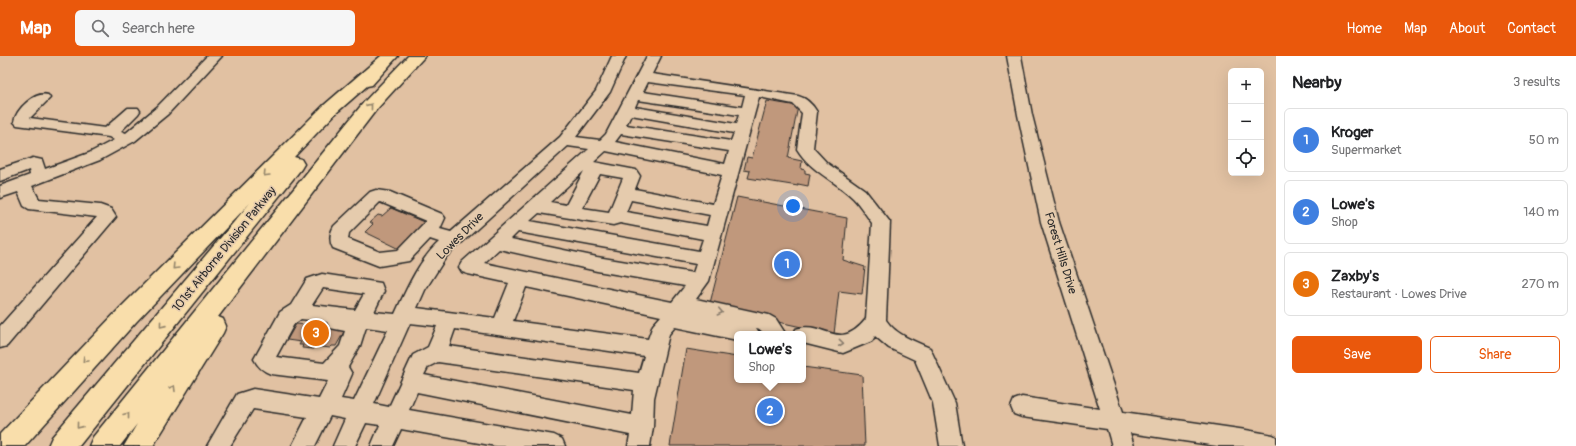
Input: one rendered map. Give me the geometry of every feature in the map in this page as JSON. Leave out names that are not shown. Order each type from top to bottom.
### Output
[{"type":"highway","points":[[103,446],[346,136],[391,82],[417,56]]},
{"type":"highway","points":[[7,446],[128,315],[330,110],[383,63]]},
{"type":"highway","name":"101st Airborne Division Parkway","points":[[62,446],[319,134],[383,63]]},
{"type":"highway","points":[[138,446],[180,376],[212,328],[346,136]]},
{"type":"street","points":[[0,192],[94,156],[126,139],[144,127],[215,56]]},
{"type":"street","name":"Lowes Drive","points":[[344,446],[417,287],[440,252],[565,141],[603,92],[619,56]]},
{"type":"street","points":[[572,212],[588,166],[603,145],[612,137],[654,56]]},
{"type":"street","name":"Forest Hills Drive","points":[[1014,56],[1025,115],[1050,222],[1123,446]]},
{"type":"street","points":[[644,77],[753,92],[798,100],[810,112],[805,148],[821,168],[859,194],[881,222],[876,321],[879,327],[891,340],[923,354],[944,403],[951,446]]},
{"type":"street","points":[[411,382],[640,436],[643,398],[660,331],[700,281],[753,92]]},
{"type":"street","points":[[634,95],[747,112]]},
{"type":"street","points":[[43,98],[23,115],[22,122],[105,133],[110,132],[126,139]]},
{"type":"street","points":[[626,110],[742,130]]},
{"type":"street","points":[[110,132],[133,111]]},
{"type":"street","points":[[617,128],[737,147]]},
{"type":"street","points":[[565,141],[603,145],[730,171]]},
{"type":"street","points":[[0,175],[34,163],[36,164],[31,180],[30,202],[35,205],[100,211],[107,217],[0,340]]},
{"type":"street","points":[[535,206],[613,219],[616,216],[632,176],[630,174],[588,166],[535,206],[468,267],[676,311],[762,322],[769,324],[778,331]]},
{"type":"street","points":[[626,193],[720,211]]},
{"type":"street","points":[[376,196],[384,196],[436,218],[435,223],[427,231],[403,256],[379,259],[339,243],[340,231],[376,196]]},
{"type":"street","points":[[616,216],[713,234]]},
{"type":"street","points":[[514,225],[706,259]]},
{"type":"street","points":[[427,231],[453,240]]},
{"type":"street","points":[[496,242],[597,264],[700,281]]},
{"type":"street","points":[[501,327],[520,278]]},
{"type":"street","points":[[322,282],[374,288],[375,291],[367,319],[350,368],[335,373],[271,364],[264,359],[314,284],[322,282]]},
{"type":"street","points":[[676,311],[740,331]]},
{"type":"street","points":[[293,315],[367,319],[402,318],[449,320],[656,349]]},
{"type":"street","points":[[293,315],[356,326],[350,348],[340,361],[335,373],[325,408],[303,446]]},
{"type":"street","points":[[436,353],[449,320]]},
{"type":"street","points":[[806,336],[843,345],[865,335],[876,321]]},
{"type":"street","points":[[382,446],[420,361],[436,353],[647,383]]},
{"type":"street","points":[[218,446],[245,401],[253,399],[360,411],[554,446]]},
{"type":"street","points":[[1022,407],[1246,440],[1273,446]]},
{"type":"building","points":[[767,101],[798,106],[788,158],[802,161],[801,169],[805,170],[805,173],[810,174],[808,186],[798,184],[798,186],[748,178],[750,171],[744,170],[747,157],[752,158]]},
{"type":"building","points":[[737,197],[847,218],[843,260],[865,267],[862,294],[839,291],[834,334],[709,307]]},
{"type":"building","points":[[391,208],[426,223],[400,249],[365,232],[373,224],[370,222],[378,215],[382,216]]},
{"type":"building","points":[[318,321],[327,322],[326,325],[342,326],[345,330],[336,346],[332,346],[330,348],[314,346],[313,349],[302,348],[303,345],[299,345],[301,342],[287,340],[296,324],[310,325],[311,322],[317,323]]},
{"type":"building","points":[[686,349],[734,357],[734,383],[806,383],[806,367],[862,375],[865,446],[670,446]]},
{"type":"place","name":"Kroger","points":[[787,264]]},
{"type":"place","name":"Zaxby's","points":[[316,333]]},
{"type":"place","name":"Lowe's","points":[[770,411]]}]
